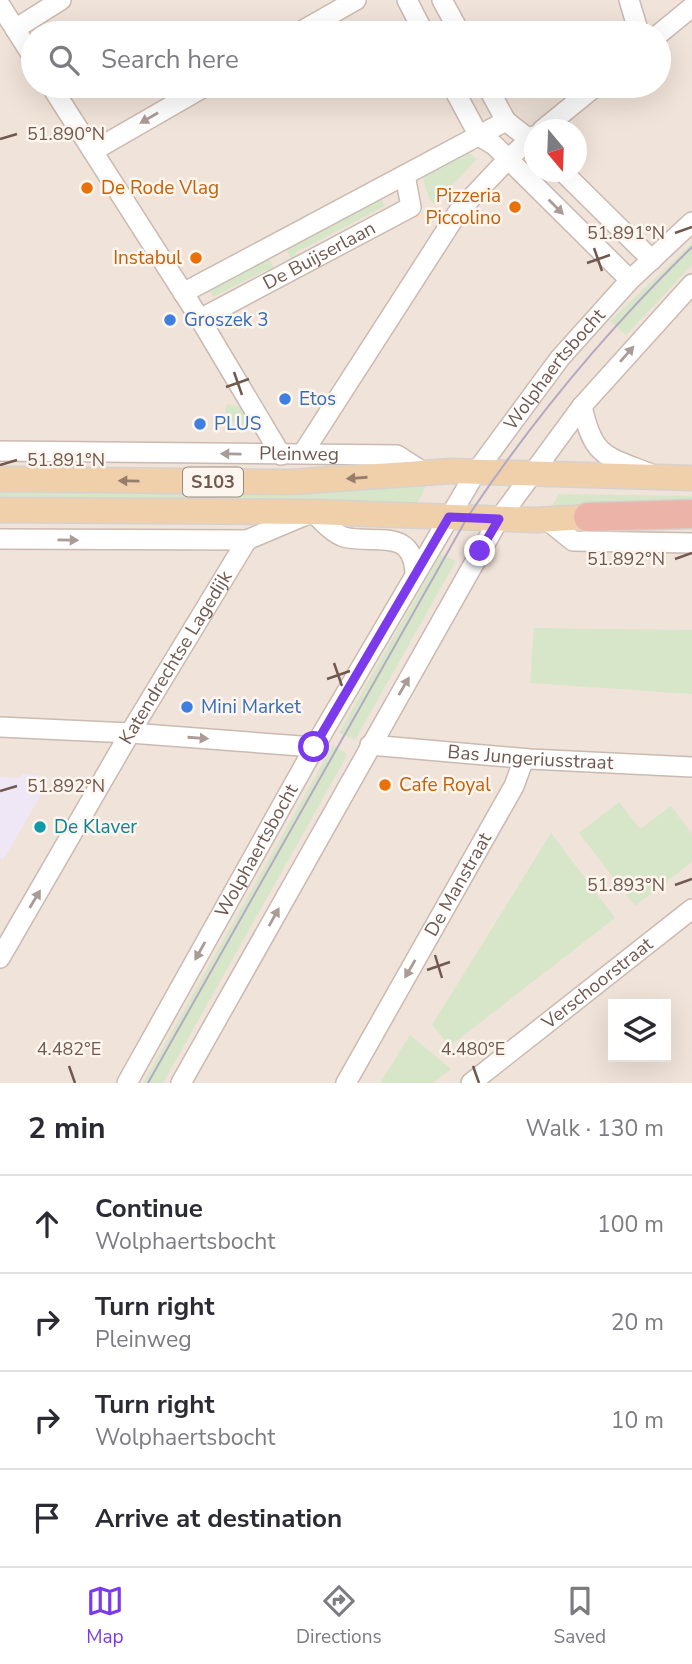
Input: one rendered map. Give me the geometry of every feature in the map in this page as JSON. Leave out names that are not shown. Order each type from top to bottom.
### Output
[{"type":"highway","name":"S103","points":[[588,517],[692,514]]},
{"type":"main road","name":"Pleinweg","points":[[659,476],[692,463]]},
{"type":"main road","name":"Pleinweg","points":[[0,479],[290,482],[476,472],[692,478]]},
{"type":"main road","name":"S103","points":[[0,510],[313,513],[547,520],[588,517]]},
{"type":"street","points":[[28,21],[61,0]]},
{"type":"street","points":[[319,21],[356,0]]},
{"type":"street","points":[[407,0],[418,21]]},
{"type":"street","points":[[442,0],[453,21]]},
{"type":"street","points":[[629,0],[635,21]]},
{"type":"street","points":[[0,5],[21,38]]},
{"type":"street","points":[[671,24],[692,7]]},
{"type":"street","points":[[15,29],[21,25]]},
{"type":"street","points":[[59,98],[200,319],[281,455]]},
{"type":"street","points":[[93,151],[185,98]]},
{"type":"street","points":[[459,98],[479,136],[508,159],[630,280]]},
{"type":"street","points":[[494,98],[506,121],[524,131]]},
{"type":"street","points":[[557,119],[582,98]]},
{"type":"street","name":"De Buijserlaan","points":[[183,293],[506,121]]},
{"type":"street","points":[[303,453],[458,212],[508,159],[524,146]]},
{"type":"street","name":"De Buijserlaan","points":[[200,319],[411,207],[405,175]]},
{"type":"street","points":[[573,182],[652,260]]},
{"type":"street","name":"Wolphaertsbocht","points":[[127,1083],[314,747],[476,472],[553,367],[630,280],[692,222]]},
{"type":"street","points":[[181,1083],[499,519],[582,406],[692,284]]},
{"type":"street","name":"Pleinweg","points":[[582,406],[592,440],[601,452],[659,476]]},
{"type":"street","name":"Pleinweg","points":[[0,451],[397,455],[425,473]]},
{"type":"street","points":[[0,539],[247,540],[313,513],[343,537],[386,539],[400,544],[412,555],[415,572]]},
{"type":"street","points":[[547,520],[573,541],[692,543]]},
{"type":"street","name":"Katendrechtse Lagedijk","points":[[0,958],[247,540]]},
{"type":"street","points":[[0,727],[131,733],[314,747]]},
{"type":"street","name":"Bas Jungeriusstraat","points":[[370,745],[524,759],[692,767]]},
{"type":"street","name":"De Manstraat","points":[[346,1083],[514,786],[524,759]]},
{"type":"street","name":"Verschoorstraat","points":[[471,1083],[692,909]]},
{"type":"shaded area","points":[[0,0],[692,0],[692,1083],[0,1083]]},
{"type":"shaded area","points":[[22,774],[41,775],[50,780],[3,860],[0,858],[0,777],[21,778]]},
{"type":"green space","points":[[468,152],[477,159],[435,204],[430,200],[423,180],[428,172]]},
{"type":"green space","points":[[379,195],[385,206],[295,253],[298,260],[293,263],[284,245]]},
{"type":"green space","points":[[692,243],[692,265],[626,335],[610,321]]},
{"type":"green space","points":[[267,254],[276,272],[269,275],[266,270],[213,297],[207,286]]},
{"type":"green space","points":[[227,404],[241,407],[257,429],[242,428],[233,423],[225,411]]},
{"type":"green space","points":[[427,484],[418,502],[0,499],[0,490]]},
{"type":"green space","points":[[559,494],[692,496],[692,506],[549,511]]},
{"type":"green space","points":[[441,554],[456,561],[355,740],[339,733]]},
{"type":"green space","points":[[534,628],[692,630],[692,694],[530,683]]},
{"type":"green space","points":[[333,745],[347,754],[345,759],[163,1083],[143,1083]]},
{"type":"green space","points":[[619,802],[640,829],[671,806],[692,834],[692,862],[635,906],[579,833]]},
{"type":"green space","points":[[551,833],[615,918],[450,1046],[432,1025]]},
{"type":"green space","points":[[410,1035],[451,1069],[433,1083],[380,1083]]},
{"type":"tram line","points":[[148,1083],[467,518],[572,376],[630,310],[692,247]]},
{"type":"place","name":"De Rode Vlag","points":[[87,188]]},
{"type":"place","name":"Pizzeria Piccolino","points":[[515,207]]},
{"type":"place","name":"Instabul","points":[[196,258]]},
{"type":"place","name":"Groszek 3","points":[[170,320]]},
{"type":"place","name":"Etos","points":[[285,399]]},
{"type":"place","name":"PLUS","points":[[200,424]]},
{"type":"place","name":"Mini Market","points":[[187,707]]},
{"type":"place","name":"Cafe Royal","points":[[385,785]]},
{"type":"place","name":"De Klaver","points":[[40,827]]},
{"type":"route","points":[[314,747],[449,517],[499,519],[480,551]]}]
